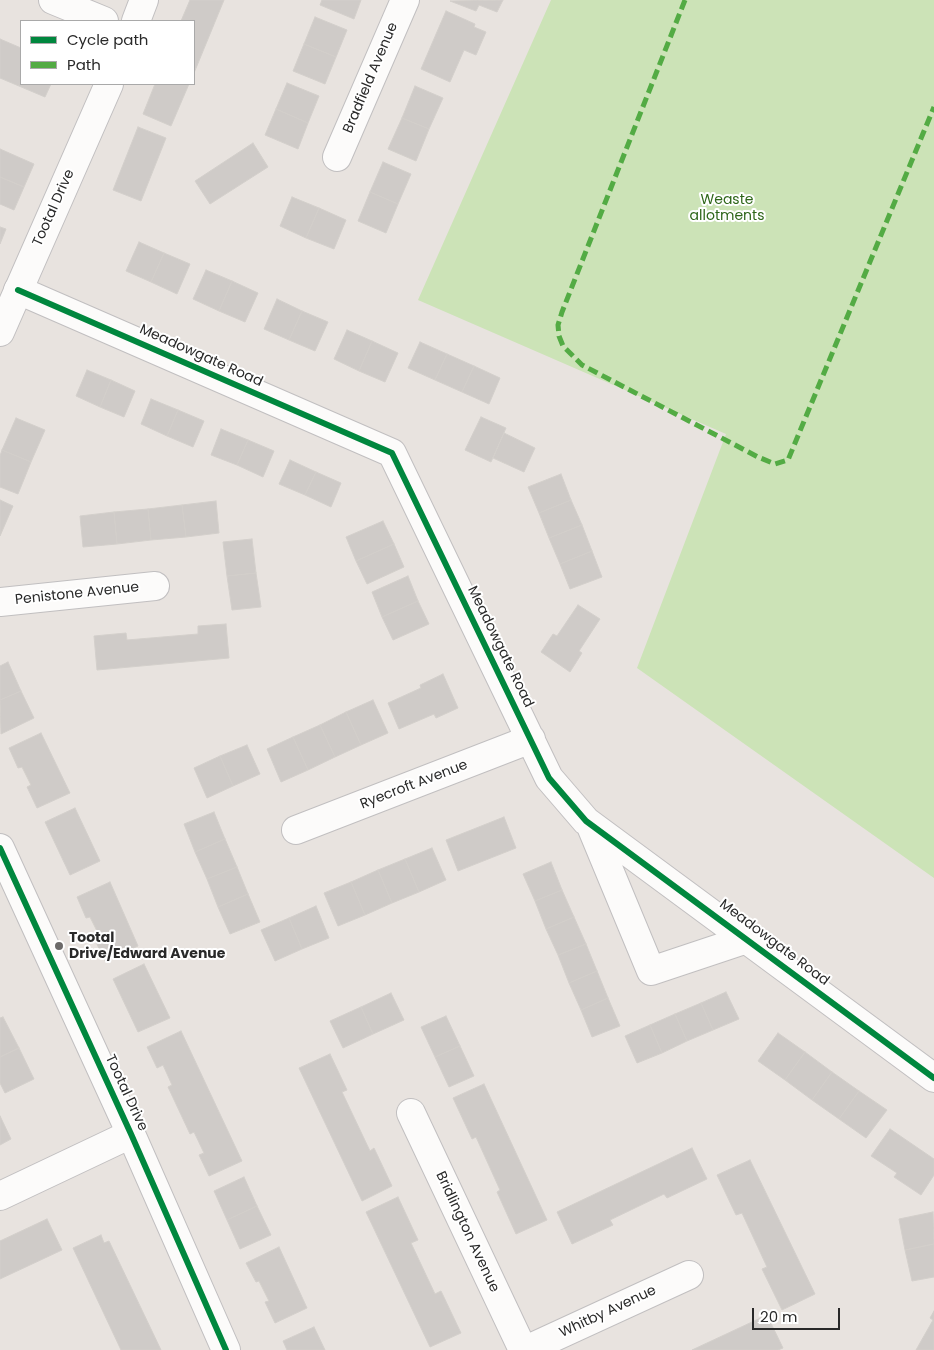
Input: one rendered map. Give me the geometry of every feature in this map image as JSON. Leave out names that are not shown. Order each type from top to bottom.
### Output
[{"type":"street","points":[[53,0],[102,20]]},
{"type":"street","points":[[136,20],[144,0]]},
{"type":"street","name":"Bradfield Avenue","points":[[337,157],[405,0]]},
{"type":"street","name":"Tootal Drive","points":[[0,332],[109,85]]},
{"type":"street","name":"Meadowgate Road","points":[[18,290],[392,453],[549,778],[590,824],[934,1078]]},
{"type":"street","name":"Penistone Avenue","points":[[0,602],[155,586]]},
{"type":"street","name":"Ryecroft Avenue","points":[[296,830],[531,739]]},
{"type":"street","points":[[590,824],[651,972],[747,939]]},
{"type":"street","name":"Tootal Drive","points":[[0,848],[131,1134],[226,1350]]},
{"type":"street","name":"Bridlington Avenue","points":[[411,1113],[524,1350]]},
{"type":"street","points":[[0,1196],[131,1134]]},
{"type":"street","name":"Whitby Avenue","points":[[524,1350],[689,1274]]},
{"type":"green space","name":"Weaste allotments","points":[[551,0],[934,0],[934,878],[637,668],[726,434],[418,300]]},
{"type":"building","points":[[190,0],[224,0],[195,71],[195,20],[181,20]]},
{"type":"building","points":[[322,0],[361,0],[354,19],[320,5]]},
{"type":"building","points":[[503,0],[497,12],[479,5],[476,11],[450,1]]},
{"type":"building","points":[[446,11],[475,24],[474,27],[486,32],[476,55],[464,50],[450,82],[421,69]]},
{"type":"building","points":[[315,17],[347,30],[336,57],[304,44]]},
{"type":"building","points":[[0,39],[20,48],[20,85],[51,85],[45,97],[0,78]]},
{"type":"building","points":[[304,44],[336,57],[325,84],[293,71]]},
{"type":"building","points":[[287,83],[319,96],[308,123],[276,109]]},
{"type":"building","points":[[155,85],[189,85],[171,126],[143,114]]},
{"type":"building","points":[[415,86],[443,98],[429,129],[402,118]]},
{"type":"building","points":[[276,109],[308,123],[298,149],[265,135]]},
{"type":"building","points":[[402,118],[429,129],[416,161],[388,149]]},
{"type":"building","points":[[138,127],[166,138],[141,201],[113,190]]},
{"type":"building","points":[[253,143],[268,167],[210,204],[195,181]]},
{"type":"building","points":[[0,149],[34,164],[24,187],[0,177]]},
{"type":"building","points":[[383,162],[411,174],[398,204],[370,192]]},
{"type":"building","points":[[0,177],[24,187],[14,210],[0,204]]},
{"type":"building","points":[[370,192],[398,204],[386,233],[358,221]]},
{"type":"building","points":[[292,197],[319,208],[306,238],[280,226]]},
{"type":"building","points":[[319,208],[346,220],[334,249],[306,238]]},
{"type":"building","points":[[0,227],[6,229],[0,244]]},
{"type":"building","points":[[139,242],[164,253],[151,282],[126,271]]},
{"type":"building","points":[[164,253],[190,264],[177,294],[151,282]]},
{"type":"building","points":[[206,270],[232,281],[219,311],[193,299]]},
{"type":"building","points":[[232,281],[258,293],[245,322],[219,311]]},
{"type":"building","points":[[277,299],[302,311],[289,340],[264,329]]},
{"type":"building","points":[[302,311],[328,322],[315,351],[289,340]]},
{"type":"building","points":[[347,330],[372,341],[359,371],[334,359]]},
{"type":"building","points":[[372,341],[398,353],[385,382],[359,371]]},
{"type":"building","points":[[420,342],[447,354],[435,380],[408,368]]},
{"type":"building","points":[[447,354],[474,366],[462,392],[435,380]]},
{"type":"building","points":[[474,366],[500,378],[489,404],[462,392]]},
{"type":"building","points":[[87,370],[111,380],[100,407],[76,396]]},
{"type":"building","points":[[111,380],[135,391],[124,417],[100,407]]},
{"type":"building","points":[[151,399],[178,410],[167,436],[141,424]]},
{"type":"building","points":[[178,410],[204,421],[193,447],[167,436]]},
{"type":"building","points":[[481,417],[506,428],[491,462],[465,450]]},
{"type":"building","points":[[16,418],[45,430],[31,462],[2,450]]},
{"type":"building","points":[[221,429],[248,440],[237,465],[211,455]]},
{"type":"building","points":[[504,433],[535,448],[524,472],[493,458]]},
{"type":"building","points":[[248,440],[274,451],[263,477],[237,465]]},
{"type":"building","points":[[2,450],[31,462],[18,494],[0,487],[0,456]]},
{"type":"building","points":[[290,460],[316,472],[305,495],[279,484]]},
{"type":"building","points":[[316,472],[341,483],[331,507],[305,495]]},
{"type":"building","points":[[561,474],[571,500],[539,513],[528,487]]},
{"type":"building","points":[[0,500],[13,506],[0,536]]},
{"type":"building","points":[[571,500],[582,525],[549,538],[539,513]]},
{"type":"building","points":[[216,501],[219,533],[186,537],[182,505]]},
{"type":"building","points":[[182,505],[186,537],[151,540],[148,509]]},
{"type":"building","points":[[148,509],[151,540],[117,544],[114,512]]},
{"type":"building","points":[[114,512],[117,544],[83,547],[80,516]]},
{"type":"building","points":[[383,521],[394,544],[356,561],[346,537]]},
{"type":"building","points":[[582,525],[592,551],[560,564],[549,538]]},
{"type":"building","points":[[252,539],[256,573],[227,576],[223,542]]},
{"type":"building","points":[[394,544],[404,567],[367,584],[356,561]]},
{"type":"building","points":[[592,551],[602,577],[570,589],[560,564]]},
{"type":"building","points":[[256,573],[261,607],[232,610],[227,576]]},
{"type":"building","points":[[408,576],[418,601],[382,617],[372,592]]},
{"type":"building","points":[[418,601],[429,624],[393,640],[382,617]]},
{"type":"building","points":[[578,605],[600,619],[579,651],[582,653],[570,672],[541,652],[553,634],[557,636]]},
{"type":"building","points":[[226,624],[229,658],[97,670],[94,636],[126,633],[127,640],[198,634],[198,626]]},
{"type":"building","points":[[8,662],[21,691],[0,700],[0,666]]},
{"type":"building","points":[[443,674],[458,708],[436,718],[434,714],[399,729],[388,703],[421,688],[420,685]]},
{"type":"building","points":[[21,691],[34,718],[1,734],[0,700]]},
{"type":"building","points":[[373,700],[388,733],[361,745],[346,712]]},
{"type":"building","points":[[346,712],[361,745],[335,757],[320,725]]},
{"type":"building","points":[[320,725],[335,757],[308,770],[293,737]]},
{"type":"building","points":[[41,733],[70,793],[37,808],[27,787],[31,785],[22,767],[18,768],[9,748]]},
{"type":"building","points":[[293,737],[308,770],[281,782],[267,749]]},
{"type":"building","points":[[247,745],[260,774],[233,786],[220,756]]},
{"type":"building","points":[[220,756],[233,786],[207,798],[194,768]]},
{"type":"building","points":[[75,808],[100,861],[70,875],[45,822]]},
{"type":"building","points":[[214,812],[225,839],[195,852],[184,824]]},
{"type":"building","points":[[504,817],[516,848],[458,871],[446,840]]},
{"type":"building","points":[[225,839],[237,867],[207,879],[195,852]]},
{"type":"building","points":[[432,848],[446,880],[419,892],[405,859]]},
{"type":"building","points":[[405,859],[419,892],[392,903],[378,870]]},
{"type":"building","points":[[551,862],[562,890],[535,901],[523,874]]},
{"type":"building","points":[[237,867],[248,894],[218,907],[207,879]]},
{"type":"building","points":[[378,870],[392,903],[365,915],[351,882]]},
{"type":"building","points":[[110,882],[138,946],[105,961],[94,938],[99,935],[90,917],[86,918],[77,897]]},
{"type":"building","points":[[351,882],[365,915],[338,926],[324,893]]},
{"type":"building","points":[[562,890],[574,917],[546,929],[535,901]]},
{"type":"building","points":[[248,894],[260,922],[230,934],[218,907]]},
{"type":"building","points":[[316,906],[329,938],[302,949],[289,918]]},
{"type":"building","points":[[574,917],[586,944],[558,955],[546,929]]},
{"type":"building","points":[[289,918],[302,949],[275,961],[261,930]]},
{"type":"building","points":[[586,944],[597,971],[569,983],[558,955]]},
{"type":"building","points":[[144,964],[170,1018],[138,1032],[113,979]]},
{"type":"building","points":[[597,971],[608,998],[581,1010],[569,983]]},
{"type":"building","points":[[726,992],[739,1019],[713,1030],[701,1003]]},
{"type":"building","points":[[391,993],[404,1020],[373,1034],[361,1007]]},
{"type":"building","points":[[608,998],[620,1026],[592,1037],[581,1010]]},
{"type":"building","points":[[701,1003],[713,1030],[687,1041],[675,1014]]},
{"type":"building","points":[[361,1007],[373,1034],[343,1048],[330,1021]]},
{"type":"building","points":[[675,1014],[687,1041],[662,1053],[650,1025]]},
{"type":"building","points":[[446,1016],[460,1046],[435,1057],[421,1027]]},
{"type":"building","points":[[3,1017],[19,1048],[0,1057],[0,1018]]},
{"type":"building","points":[[650,1025],[662,1053],[637,1063],[625,1036]]},
{"type":"building","points":[[181,1031],[242,1161],[209,1176],[199,1155],[204,1153],[194,1132],[190,1134],[168,1087],[172,1085],[163,1065],[157,1068],[147,1047]]},
{"type":"building","points":[[778,1033],[805,1052],[785,1080],[758,1061]]},
{"type":"building","points":[[460,1046],[474,1076],[449,1087],[435,1057]]},
{"type":"building","points":[[19,1048],[34,1079],[5,1093],[0,1083],[0,1057]]},
{"type":"building","points":[[805,1052],[832,1072],[812,1100],[785,1080]]},
{"type":"building","points":[[330,1054],[347,1090],[342,1092],[370,1151],[374,1148],[392,1186],[362,1201],[299,1068]]},
{"type":"building","points":[[832,1072],[859,1091],[839,1119],[812,1100]]},
{"type":"building","points":[[484,1084],[547,1220],[516,1234],[497,1192],[500,1190],[476,1137],[472,1139],[453,1098]]},
{"type":"building","points":[[859,1091],[887,1110],[866,1138],[839,1119]]},
{"type":"building","points":[[0,1116],[11,1139],[0,1145]]},
{"type":"building","points":[[890,1129],[934,1159],[934,1175],[921,1195],[894,1177],[897,1173],[871,1156]]},
{"type":"building","points":[[692,1148],[707,1179],[667,1198],[664,1194],[610,1220],[613,1225],[572,1244],[557,1212]]},
{"type":"building","points":[[750,1160],[815,1294],[782,1310],[762,1269],[767,1267],[742,1213],[736,1215],[717,1175]]},
{"type":"building","points":[[244,1177],[257,1206],[227,1220],[214,1191]]},
{"type":"building","points":[[398,1197],[418,1240],[411,1243],[435,1294],[441,1291],[461,1333],[430,1347],[366,1212]]},
{"type":"building","points":[[257,1206],[271,1235],[240,1249],[227,1220]]},
{"type":"building","points":[[933,1212],[934,1244],[905,1250],[899,1219]]},
{"type":"building","points":[[47,1219],[62,1250],[0,1279],[0,1241]]},
{"type":"building","points":[[101,1235],[104,1243],[109,1241],[161,1350],[121,1350],[73,1248]]},
{"type":"building","points":[[934,1244],[934,1277],[912,1281],[905,1250]]},
{"type":"building","points":[[279,1247],[307,1308],[275,1323],[265,1302],[269,1301],[259,1281],[256,1282],[246,1263]]},
{"type":"building","points":[[934,1311],[934,1350],[916,1350],[933,1320],[930,1318]]},
{"type":"building","points":[[767,1315],[783,1348],[778,1350],[692,1350]]},
{"type":"building","points":[[314,1327],[325,1350],[287,1350],[283,1341]]},
{"type":"marked path","points":[[685,0],[562,312],[558,325],[559,336],[563,346],[582,365],[758,457],[775,464],[788,460],[934,107]]},
{"type":"cycle path","points":[[18,290],[392,453],[549,778],[586,821],[934,1078]]},
{"type":"cycle path","points":[[0,848],[131,1134],[226,1350]]},
{"type":"place","name":"Tootal Drive/Edward Avenue","points":[[59,946]]}]
